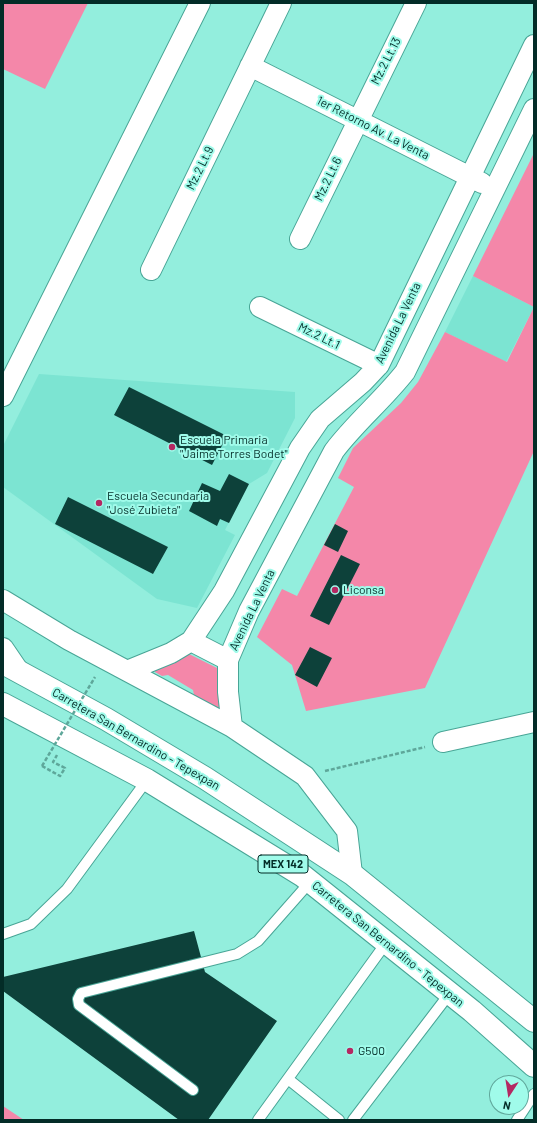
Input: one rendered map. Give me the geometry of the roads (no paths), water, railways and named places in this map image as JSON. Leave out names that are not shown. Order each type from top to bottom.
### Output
[{"type":"highway","name":"Carretera San Bernardino - Tepexpan","points":[[10,666],[106,719],[205,778],[352,874],[534,1021]]},
{"type":"highway","name":"Carretera San Bernardino - Tepexpan","points":[[3,704],[147,780],[310,882],[450,993],[534,1066]]},
{"type":"street","points":[[3,396],[200,3]]},
{"type":"street","name":"Mz.2 Lt.9","points":[[151,270],[281,3]]},
{"type":"street","name":"Mz.2 Lt.13","points":[[357,120],[416,3]]},
{"type":"street","name":"Avenida La Venta","points":[[127,671],[171,653],[191,641],[224,591],[300,448],[320,419],[363,382],[379,365],[534,45]]},
{"type":"street","name":"1er Retorno Av. La Venta","points":[[250,66],[495,190]]},
{"type":"street","name":"Avenida La Venta","points":[[232,727],[228,692],[228,660],[249,611],[334,451],[348,433],[390,391],[405,372],[534,109]]},
{"type":"street","name":"Mz.2 Lt.6","points":[[300,239],[357,120]]},
{"type":"street","name":"Mz.2 Lt.1","points":[[260,306],[379,365]]},
{"type":"street","points":[[238,563],[267,577]]},
{"type":"street","points":[[3,600],[69,640],[232,727],[305,776],[347,831],[352,874]]},
{"type":"street","points":[[191,641],[228,660]]},
{"type":"street","points":[[3,648],[10,666]]},
{"type":"street","points":[[443,742],[534,722]]},
{"type":"lane","points":[[3,934],[31,924],[67,889],[147,780]]},
{"type":"lane","points":[[193,1090],[79,1005],[78,999],[81,993],[237,954],[258,941],[310,882]]},
{"type":"lane","points":[[258,1120],[386,943]]},
{"type":"lane","points":[[353,1120],[450,993]]},
{"type":"lane","points":[[288,1079],[340,1120]]},
{"type":"lane","points":[[517,1120],[534,1094]]},
{"type":"place","name":"Escuela Primaria \"Jaime Torres Bodet\"","points":[[172,447]]},
{"type":"place","name":"Escuela Secundaria \"José Zubieta\"","points":[[99,503]]},
{"type":"place","name":"Liconsa","points":[[335,590]]},
{"type":"place","name":"G500","points":[[350,1051]]}]
